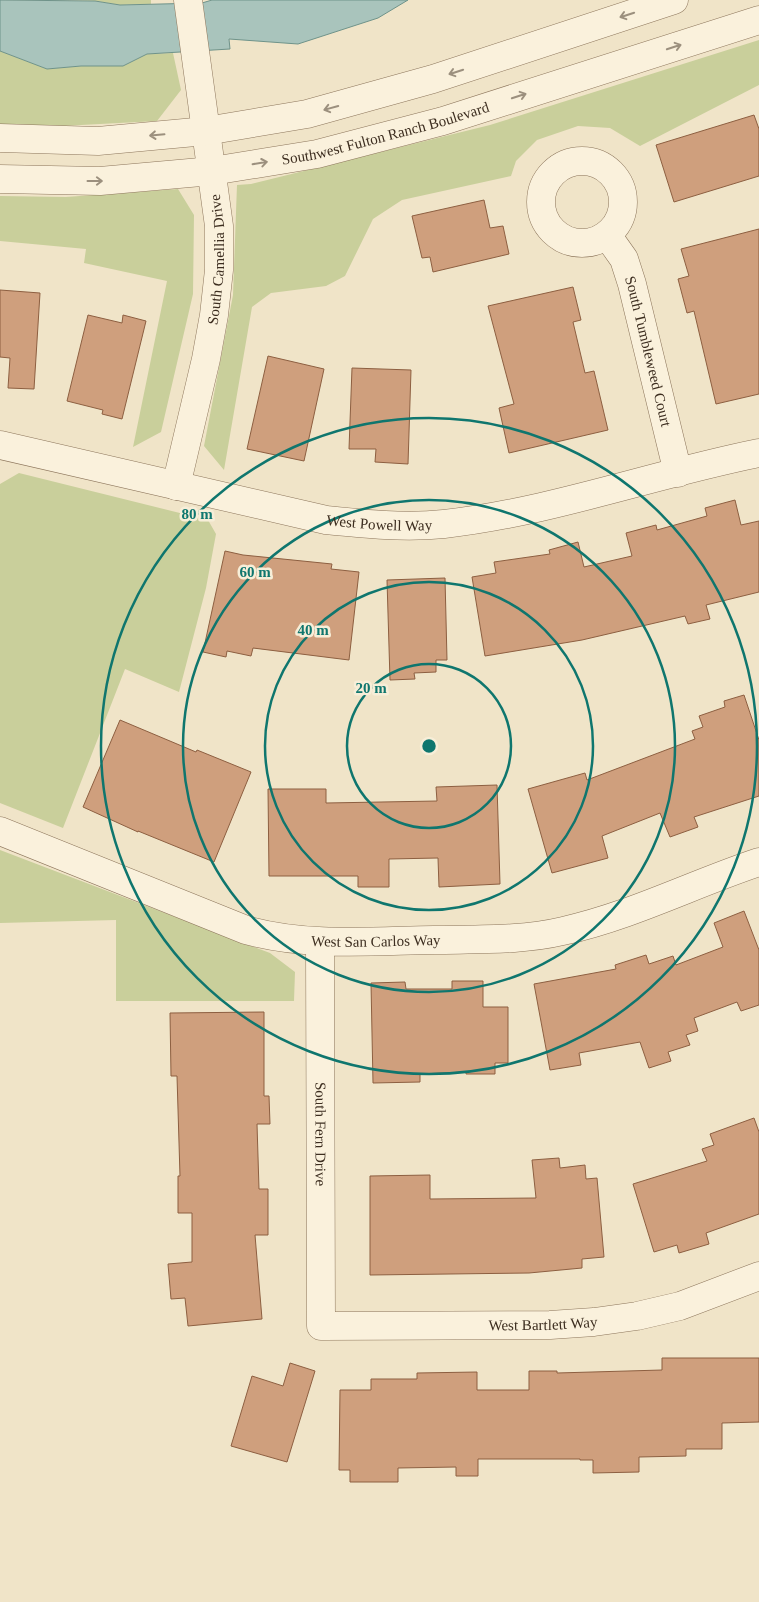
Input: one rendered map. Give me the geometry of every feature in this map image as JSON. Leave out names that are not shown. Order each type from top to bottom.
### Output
[{"type":"street","name":"South Camellia Drive","points":[[176,486],[206,358],[214,315],[219,270],[219,226],[188,0]]},
{"type":"street","points":[[0,138],[98,141],[206,131],[307,114],[433,79],[674,0]]},
{"type":"street","name":"Southwest Fulton Ranch Boulevard","points":[[0,179],[100,181],[212,171],[317,154],[443,121],[759,20]]},
{"type":"street","name":"South Tumbleweed Court","points":[[607,235],[624,259],[632,284],[678,473]]},
{"type":"street","name":"West Powell Way","points":[[0,445],[326,520],[405,526],[444,524],[521,511],[759,453]]},
{"type":"street","name":"West San Carlos Way","points":[[0,831],[246,930],[282,938],[320,942],[529,937],[562,932],[625,913],[759,862]]},
{"type":"street","name":"South Fern Drive","points":[[320,942],[321,1326]]},
{"type":"street","name":"West Bartlett Way","points":[[321,1326],[550,1325],[594,1322],[637,1316],[680,1306],[759,1276]]},
{"type":"green space","points":[[72,0],[151,0],[151,4],[120,5]]},
{"type":"green space","points":[[759,40],[759,85],[640,146],[610,128],[578,126],[537,140],[516,161],[511,176],[402,200],[373,219],[345,276],[326,286],[271,293],[252,307],[224,470],[204,446],[233,295],[237,185],[251,184],[490,125]]},
{"type":"green space","points":[[0,51],[47,69],[81,66],[123,66],[147,54],[173,53],[181,90],[157,121],[24,128],[0,127]]},
{"type":"green space","points":[[178,189],[194,215],[193,294],[161,432],[133,447],[167,281],[84,263],[86,249],[0,241],[0,196],[66,197]]},
{"type":"green space","points":[[19,473],[208,520],[216,534],[206,588],[179,692],[125,669],[63,828],[0,803],[0,484]]},
{"type":"green space","points":[[0,850],[270,953],[295,972],[294,1001],[116,1001],[116,920],[0,923]]},
{"type":"water","points":[[0,0],[95,1],[120,5],[202,3],[212,0],[408,0],[378,18],[298,44],[229,39],[230,49],[147,54],[123,66],[81,66],[47,69],[0,51]]},
{"type":"building","points":[[754,115],[759,129],[759,176],[674,202],[656,145]]},
{"type":"building","points":[[484,200],[490,228],[503,226],[509,254],[433,272],[430,257],[422,258],[412,216]]},
{"type":"building","points":[[759,229],[759,394],[716,404],[694,311],[687,313],[678,279],[689,276],[681,249]]},
{"type":"building","points":[[573,287],[581,320],[573,322],[585,373],[594,371],[608,430],[509,453],[499,408],[514,404],[488,306]]},
{"type":"building","points":[[0,290],[40,293],[34,389],[8,388],[10,358],[0,357]]},
{"type":"building","points":[[88,315],[122,323],[123,315],[146,321],[122,419],[102,414],[103,410],[67,401]]},
{"type":"building","points":[[268,356],[324,369],[304,461],[247,449]]},
{"type":"building","points":[[352,368],[411,370],[408,464],[375,462],[376,449],[349,449]]},
{"type":"building","points":[[735,500],[741,525],[759,521],[759,592],[706,605],[710,619],[688,624],[685,616],[582,640],[485,656],[472,577],[496,573],[494,562],[550,554],[549,550],[578,542],[584,567],[632,556],[626,533],[656,525],[657,530],[707,516],[705,508]]},
{"type":"building","points":[[225,551],[243,555],[332,564],[331,569],[359,572],[349,660],[253,648],[251,656],[227,651],[226,657],[203,652]]},
{"type":"building","points":[[445,578],[447,660],[436,660],[436,672],[414,673],[415,679],[390,680],[387,580]]},
{"type":"building","points":[[744,695],[759,740],[759,796],[694,817],[698,827],[670,837],[660,813],[602,836],[608,858],[552,873],[528,789],[585,773],[587,780],[695,739],[692,731],[703,727],[699,716],[725,707],[724,701]]},
{"type":"building","points":[[120,720],[196,752],[197,750],[251,772],[214,862],[138,832],[83,807]]},
{"type":"building","points":[[497,785],[500,884],[439,887],[438,858],[389,859],[389,887],[358,887],[358,876],[269,876],[268,789],[326,789],[326,803],[437,801],[436,787]]},
{"type":"building","points":[[744,911],[759,950],[759,1005],[741,1011],[737,1002],[694,1018],[698,1031],[686,1035],[690,1045],[668,1052],[671,1061],[649,1068],[640,1042],[579,1053],[581,1065],[550,1070],[534,984],[616,969],[615,965],[646,955],[649,964],[673,956],[676,965],[723,947],[714,923]]},
{"type":"building","points":[[452,981],[483,981],[483,1007],[508,1007],[508,1063],[495,1063],[495,1074],[466,1074],[466,1072],[420,1074],[420,1082],[373,1083],[371,983],[405,982],[406,989],[452,989]]},
{"type":"building","points":[[264,1012],[264,1096],[269,1096],[270,1124],[257,1124],[259,1189],[268,1189],[268,1235],[255,1235],[262,1319],[188,1326],[185,1298],[171,1299],[168,1264],[192,1262],[192,1213],[178,1213],[178,1176],[180,1176],[177,1076],[171,1076],[170,1013]]},
{"type":"building","points":[[754,1118],[759,1132],[759,1214],[706,1233],[709,1244],[679,1253],[677,1245],[654,1252],[633,1184],[707,1161],[702,1149],[714,1145],[710,1134]]},
{"type":"building","points":[[559,1158],[560,1168],[585,1165],[586,1179],[597,1178],[604,1257],[582,1259],[582,1268],[529,1273],[370,1275],[370,1176],[430,1175],[430,1199],[536,1198],[532,1160]]},
{"type":"building","points":[[662,1358],[759,1358],[759,1422],[722,1423],[722,1449],[686,1449],[686,1456],[639,1457],[639,1472],[593,1473],[593,1460],[580,1459],[478,1459],[478,1476],[456,1476],[456,1467],[398,1468],[398,1482],[350,1482],[350,1470],[339,1470],[340,1390],[371,1390],[371,1379],[417,1379],[417,1373],[477,1372],[477,1390],[529,1390],[529,1371],[557,1371],[557,1373],[662,1370]]},
{"type":"building","points":[[290,1363],[315,1371],[287,1462],[231,1446],[252,1376],[283,1386]]}]
